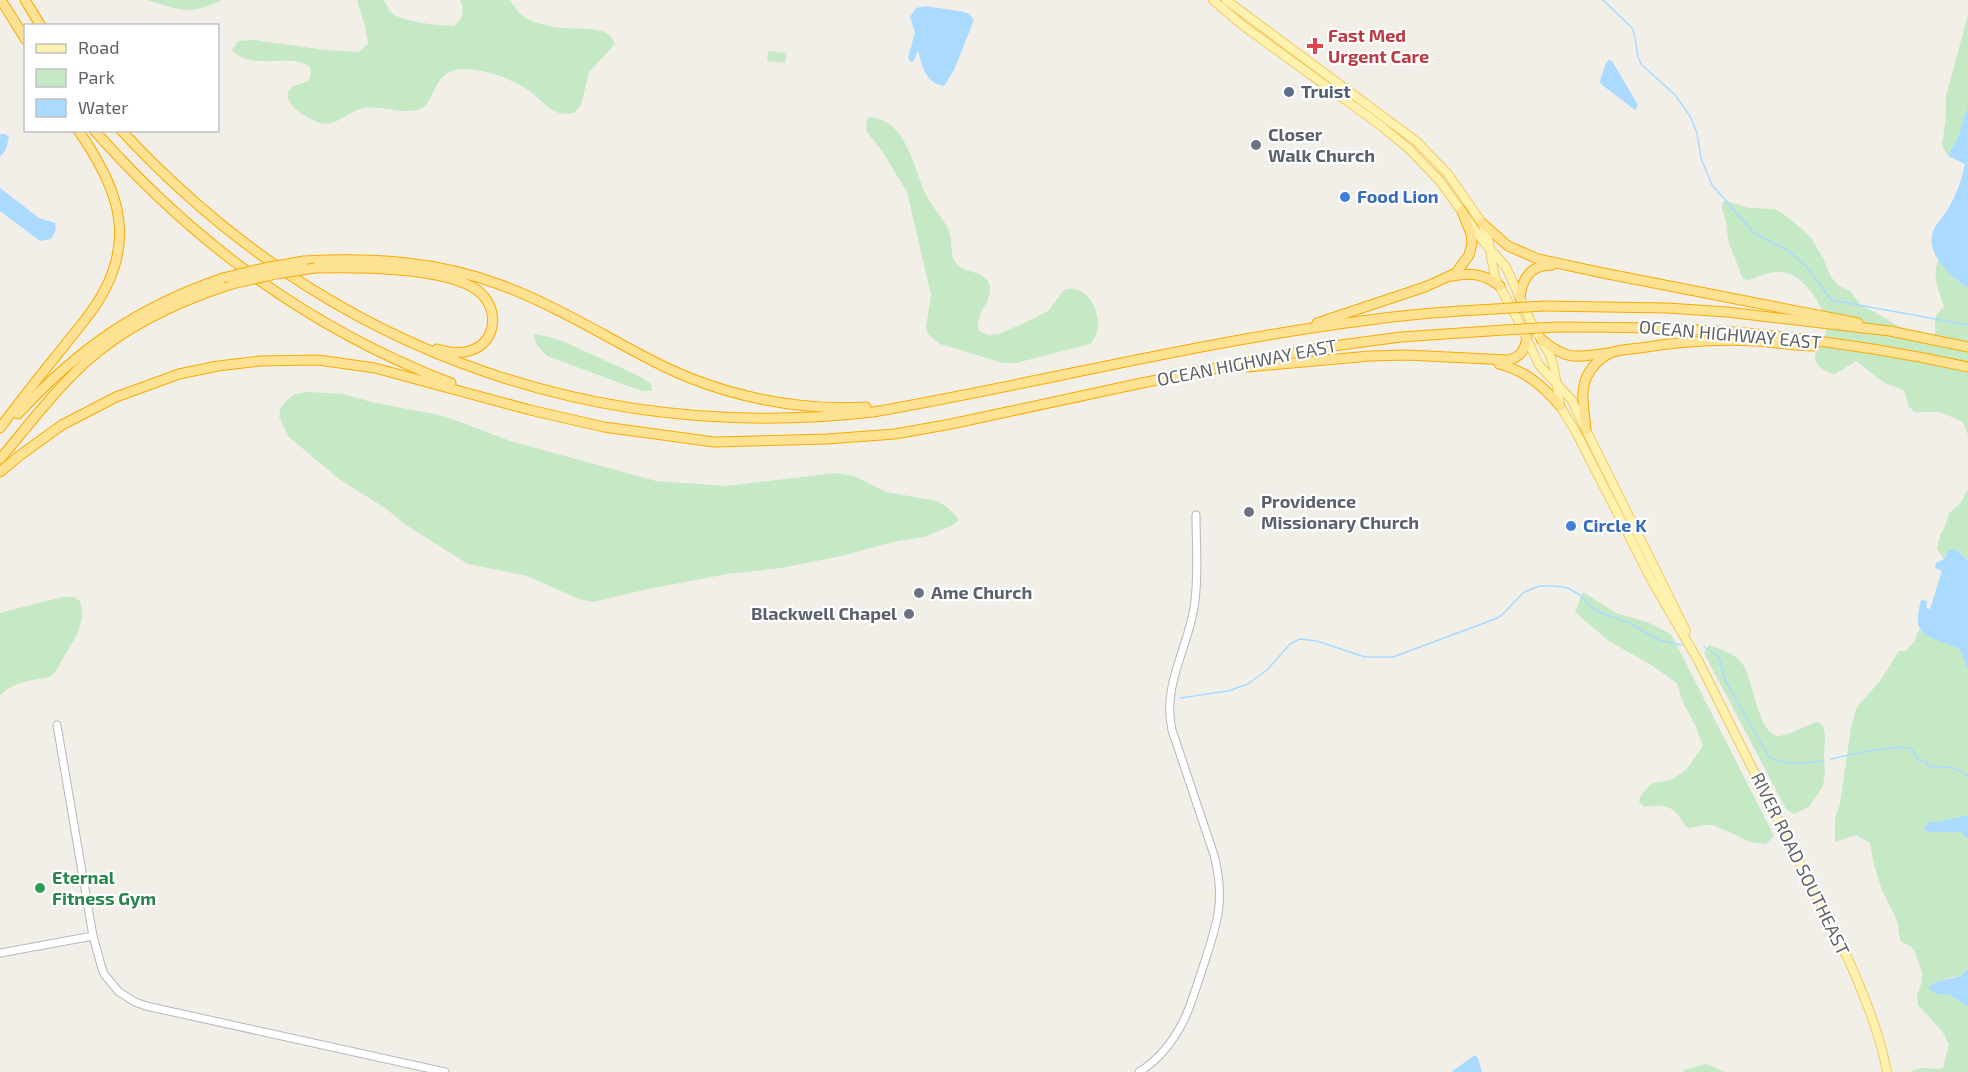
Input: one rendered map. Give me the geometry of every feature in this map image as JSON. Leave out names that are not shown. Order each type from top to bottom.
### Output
[{"type":"highway","points":[[1,0],[24,37]]},
{"type":"highway","points":[[25,0],[40,24]]},
{"type":"highway","points":[[11,17],[24,42]]},
{"type":"highway","points":[[0,429],[98,301],[108,282],[115,260],[119,229],[116,203],[103,168],[79,132]]},
{"type":"highway","points":[[95,132],[143,184],[189,226],[268,287],[297,306],[338,330],[415,368],[530,411]]},
{"type":"highway","points":[[123,132],[173,183],[241,242],[323,297],[390,333],[456,362],[534,388],[603,404],[676,415],[795,419],[873,412],[925,403]]},
{"type":"highway","points":[[1251,339],[1321,322],[1425,287],[1456,273],[1466,261],[1472,243],[1462,211]]},
{"type":"highway","points":[[1482,223],[1499,239],[1518,251],[1569,267]]},
{"type":"highway","points":[[0,433],[62,369],[104,336],[161,303],[223,278],[304,261],[383,260],[449,270],[486,280],[548,305],[666,368],[714,386],[758,398],[834,408],[925,403]]},
{"type":"highway","points":[[1520,298],[1524,281],[1533,269],[1546,265],[1569,267],[1843,318],[1890,331]]},
{"type":"highway","points":[[0,459],[64,384],[108,344],[136,325],[168,309],[232,284],[315,268],[413,272],[468,285],[480,292],[492,309],[494,322],[490,334],[481,345],[468,352],[444,351],[390,333]]},
{"type":"highway","points":[[1449,277],[1471,273],[1490,278],[1500,286]]},
{"type":"highway","name":"OCEAN HIGHWAY EAST","points":[[925,403],[1182,351],[1368,320],[1419,314],[1544,306],[1667,308],[1727,312],[1890,331],[1968,347]]},
{"type":"highway","name":"OCEAN HIGHWAY EAST","points":[[530,411],[604,427],[714,442],[827,439],[895,434],[1329,346],[1401,337],[1557,327],[1674,328],[1743,333],[1891,352],[1968,367]]},
{"type":"highway","points":[[1201,372],[1370,356],[1515,359],[1523,351],[1527,337]]},
{"type":"highway","points":[[1541,339],[1559,353],[1575,357],[1650,346],[1710,342],[1754,341],[1800,346],[1843,345]]},
{"type":"highway","points":[[1586,430],[1582,394],[1584,385],[1597,362],[1613,352]]},
{"type":"highway","points":[[0,472],[62,425],[116,397],[173,376],[237,363],[296,359],[367,366],[530,411]]},
{"type":"highway","points":[[1485,360],[1527,375],[1540,384],[1560,406]]},
{"type":"main road","points":[[1213,0],[1241,24],[1420,153],[1455,190],[1461,191]]},
{"type":"main road","points":[[1226,0],[1416,141],[1461,191]]},
{"type":"main road","name":"RIVER ROAD SOUTHEAST","points":[[1394,136],[1430,169],[1506,267],[1553,362],[1560,406],[1576,432],[1652,581],[1699,662],[1850,963],[1868,1005],[1887,1072]]},
{"type":"main road","name":"RIVER ROAD SOUTHEAST","points":[[1461,191],[1482,223],[1493,272],[1541,369],[1572,400],[1690,638],[1699,662]]},
{"type":"street","points":[[1139,1072],[1172,1043],[1184,1020],[1217,925],[1221,902],[1217,865],[1172,730],[1169,711],[1174,675],[1194,608],[1196,515]]},
{"type":"street","points":[[57,725],[93,936],[104,974],[119,992],[135,1002],[445,1072]]},
{"type":"street","points":[[0,953],[93,936]]},
{"type":"green space","points":[[147,0],[222,0],[201,8],[184,10]]},
{"type":"green space","points":[[357,0],[384,0],[391,12],[404,19],[454,26],[462,14],[460,0],[510,0],[526,18],[541,24],[593,29],[607,33],[615,44],[589,72],[581,105],[574,113],[565,114],[552,110],[530,91],[503,77],[489,72],[467,69],[455,70],[446,74],[424,107],[418,110],[364,108],[326,124],[313,120],[298,111],[288,100],[291,88],[308,81],[311,75],[310,67],[292,61],[250,60],[232,50],[238,41],[254,40],[325,50],[359,52],[368,44]]},
{"type":"green space","points":[[1968,15],[1968,106],[1958,137],[1948,156],[1942,145],[1946,96]]},
{"type":"green space","points":[[768,51],[786,53],[785,63],[767,61]]},
{"type":"green space","points":[[868,117],[882,120],[893,127],[901,137],[929,200],[949,231],[956,264],[985,277],[988,282],[990,294],[979,319],[979,331],[988,335],[999,334],[1048,311],[1064,290],[1074,289],[1089,298],[1097,316],[1098,326],[1090,344],[1016,363],[1003,363],[940,344],[928,334],[926,327],[931,295],[907,192],[882,151],[867,132]]},
{"type":"green space","points":[[1723,202],[1750,208],[1774,209],[1782,213],[1812,239],[1831,277],[1838,285],[1850,291],[1860,304],[1897,325],[1910,336],[1934,339],[1936,318],[1944,307],[1936,277],[1939,259],[1956,280],[1968,288],[1968,435],[1963,422],[1940,412],[1914,412],[1908,405],[1905,391],[1883,382],[1856,361],[1835,374],[1820,367],[1815,354],[1824,339],[1826,323],[1819,303],[1806,285],[1789,274],[1772,272],[1748,280],[1743,279],[1728,240],[1722,208]]},
{"type":"green space","points":[[534,334],[562,341],[639,376],[651,384],[652,391],[643,391],[547,356],[536,344]]},
{"type":"green space","points":[[308,392],[344,394],[371,402],[444,416],[510,441],[656,481],[727,486],[835,473],[854,476],[886,492],[937,501],[947,507],[958,518],[958,521],[924,537],[893,542],[841,556],[781,568],[727,574],[593,602],[579,599],[527,576],[468,564],[339,479],[289,437],[279,417],[281,407],[288,399],[296,394]]},
{"type":"green space","points":[[1968,489],[1968,561],[1957,550],[1945,554],[1944,559],[1937,549],[1939,540],[1949,513],[1960,504]]},
{"type":"green space","points":[[1583,592],[1616,613],[1647,622],[1671,634],[1774,836],[1766,844],[1751,842],[1713,825],[1689,828],[1670,808],[1644,807],[1639,802],[1641,795],[1652,783],[1671,780],[1686,770],[1703,746],[1682,700],[1677,683],[1653,666],[1609,641],[1575,612]]},
{"type":"green space","points":[[62,597],[74,597],[79,600],[82,615],[78,631],[57,669],[50,677],[17,684],[0,696],[0,613]]},
{"type":"green space","points":[[1919,630],[1960,649],[1968,671],[1968,968],[1960,976],[1930,985],[1940,994],[1947,994],[1968,1007],[1968,1072],[1910,1072],[1920,1068],[1943,1068],[1949,1044],[1942,1031],[1918,1005],[1917,995],[1922,982],[1922,972],[1911,946],[1900,940],[1897,920],[1882,890],[1870,843],[1856,835],[1835,842],[1835,817],[1840,804],[1851,727],[1857,707],[1880,681],[1899,651],[1906,651],[1914,642]]},
{"type":"green space","points":[[1709,645],[1731,654],[1742,663],[1760,716],[1770,733],[1781,736],[1816,722],[1824,728],[1823,786],[1809,807],[1794,814],[1786,809],[1704,653]]},
{"type":"green space","points":[[1706,1064],[1725,1072],[1683,1072],[1684,1070]]},
{"type":"water","points":[[926,6],[964,12],[974,20],[954,70],[944,86],[929,78],[918,51],[913,62],[908,58],[915,32],[910,17],[916,8]]},
{"type":"water","points":[[1609,60],[1612,61],[1638,105],[1635,110],[1601,84],[1606,63]]},
{"type":"water","points":[[1968,106],[1968,288],[1948,272],[1936,257],[1932,240],[1934,229],[1953,201],[1962,177],[1965,164],[1948,156],[1958,137]]},
{"type":"water","points":[[0,134],[9,137],[6,149],[0,157]]},
{"type":"water","points":[[0,188],[39,218],[55,223],[56,230],[51,239],[40,241],[0,211]]},
{"type":"water","points":[[1948,550],[1957,550],[1968,561],[1968,671],[1960,649],[1925,635],[1918,623],[1921,600],[1927,601],[1926,608],[1930,609],[1942,571],[1935,568],[1936,563],[1944,559]]},
{"type":"water","points":[[1968,815],[1968,839],[1961,832],[1924,830],[1927,823]]},
{"type":"water","points":[[1968,968],[1968,1007],[1948,994],[1936,994],[1929,989],[1929,986],[1938,982],[1960,976]]},
{"type":"water","points":[[1475,1055],[1482,1072],[1451,1072]]},
{"type":"waterway","points":[[1603,0],[1632,28],[1642,65],[1675,95],[1690,116],[1697,133],[1701,158],[1712,185],[1754,233],[1787,250],[1808,268],[1831,300],[1968,325]]},
{"type":"waterway","points":[[1180,698],[1228,691],[1248,684],[1267,670],[1290,644],[1300,639],[1317,641],[1365,657],[1393,657],[1495,619],[1502,615],[1523,593],[1540,586],[1568,588],[1580,595],[1595,610],[1627,622],[1659,640],[1681,645]]},
{"type":"waterway","points":[[1704,647],[1719,657],[1725,680],[1769,757],[1782,762],[1796,763],[1824,760]]},
{"type":"waterway","points":[[1831,759],[1873,751],[1906,748],[1911,749],[1919,761],[1926,760],[1928,766],[1954,768],[1968,777]]},
{"type":"place","name":"Fast Med Urgent Care","points":[[1315,46]]},
{"type":"place","name":"Truist","points":[[1289,92]]},
{"type":"place","name":"Closer Walk Church","points":[[1256,145]]},
{"type":"place","name":"Food Lion","points":[[1345,197]]},
{"type":"place","name":"Providence Missionary Church","points":[[1249,512]]},
{"type":"place","name":"Circle K","points":[[1571,526]]},
{"type":"place","name":"Ame Church","points":[[919,593]]},
{"type":"place","name":"Blackwell Chapel","points":[[909,614]]},
{"type":"place","name":"Eternal Fitness Gym","points":[[40,888]]}]
